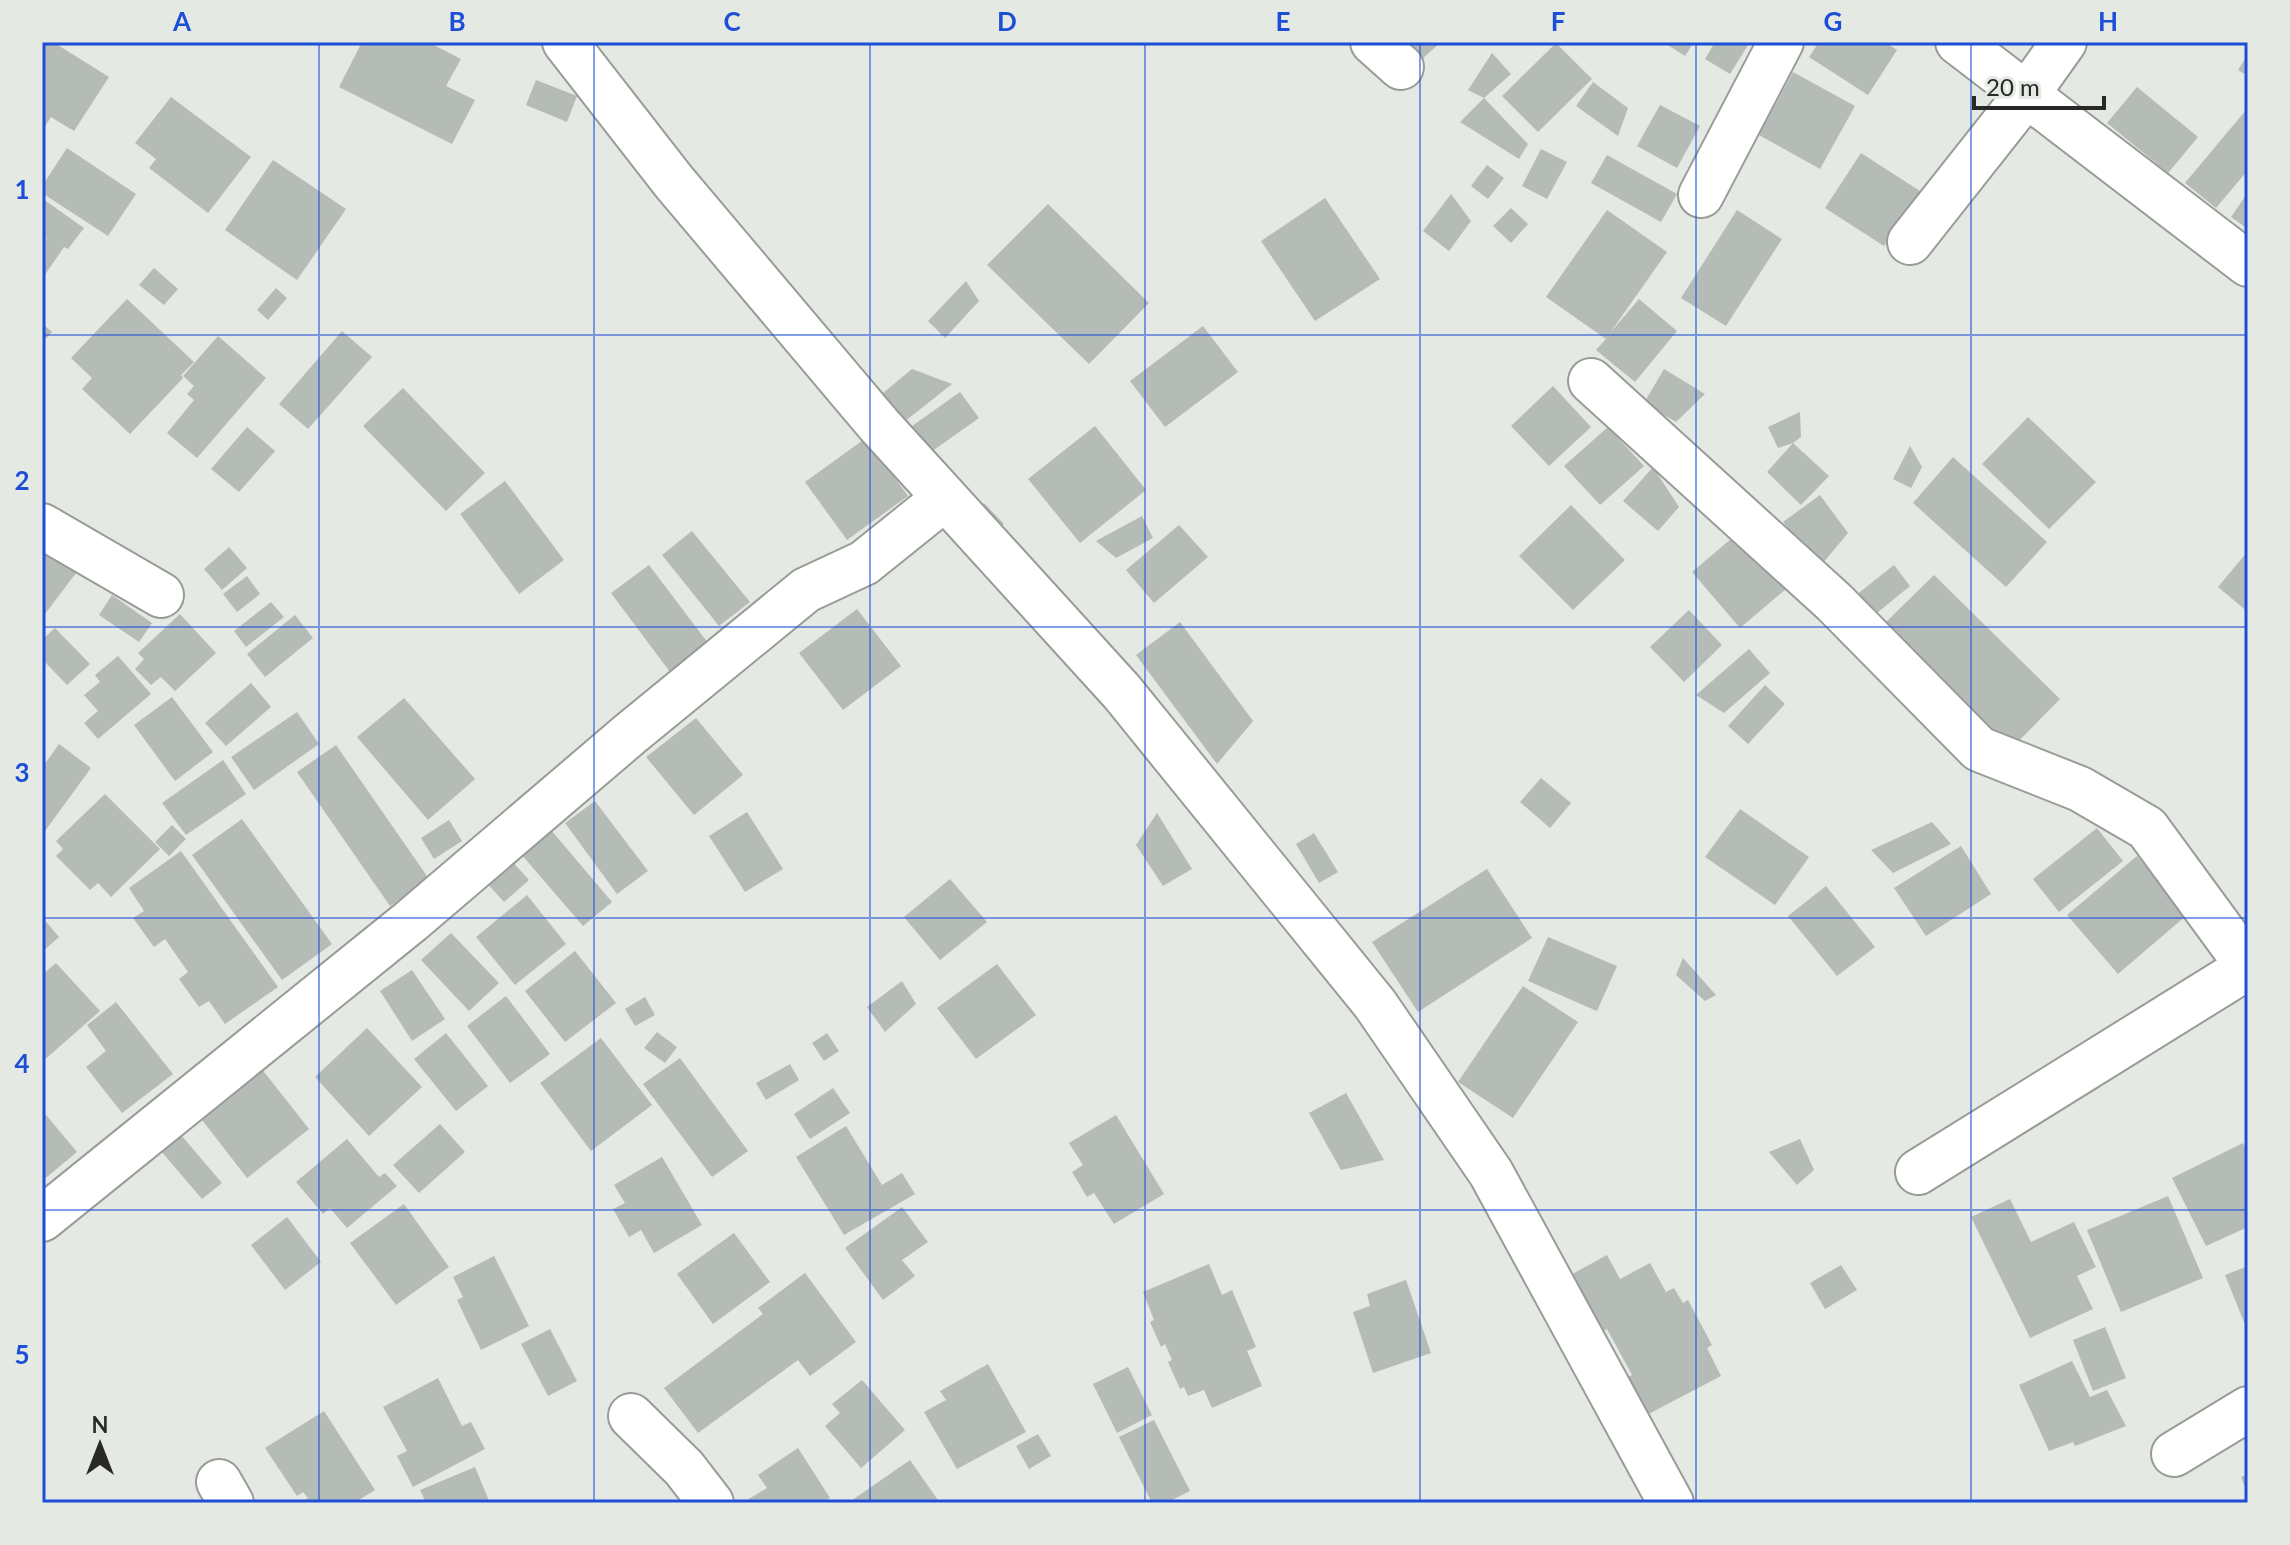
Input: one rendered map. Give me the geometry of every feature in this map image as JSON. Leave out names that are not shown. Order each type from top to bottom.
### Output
[{"type":"street","points":[[565,42],[674,182],[879,425],[1122,692],[1375,1004],[1491,1173],[1671,1503]]},
{"type":"street","points":[[1701,195],[1781,42]]},
{"type":"street","points":[[1958,42],[2248,264]]},
{"type":"street","points":[[1910,242],[2027,94],[2064,42]]},
{"type":"street","points":[[1591,381],[1834,602],[1979,749],[2080,789],[2147,828],[2248,967],[1918,1172]]},
{"type":"street","points":[[42,1219],[411,921],[630,734],[806,590],[864,563],[945,498]]},
{"type":"street","points":[[42,526],[161,595]]},
{"type":"street","points":[[2174,1454],[2248,1409]]},
{"type":"street","points":[[631,1416],[684,1468],[711,1503]]},
{"type":"building","points":[[42,42],[53,42],[109,77],[74,131],[51,117],[42,131]]},
{"type":"building","points":[[362,42],[428,42],[461,59],[446,86],[475,100],[452,144],[339,87]]},
{"type":"building","points":[[1406,42],[1441,42],[1422,59]]},
{"type":"building","points":[[1663,42],[1694,42],[1685,56]]},
{"type":"building","points":[[1715,42],[1750,42],[1730,74],[1705,59]]},
{"type":"building","points":[[1819,42],[1885,42],[1897,50],[1868,95],[1809,57]]},
{"type":"building","points":[[1556,43],[1592,79],[1538,132],[1502,96]]},
{"type":"building","points":[[1492,53],[1511,74],[1484,98],[1468,90]]},
{"type":"building","points":[[2248,54],[2248,76],[2238,70]]},
{"type":"building","points":[[1793,72],[1855,106],[1820,169],[1759,135]]},
{"type":"building","points":[[536,80],[577,96],[567,122],[526,105]]},
{"type":"building","points":[[1593,82],[1628,108],[1618,136],[1576,106]]},
{"type":"building","points":[[2137,87],[2198,137],[2168,173],[2107,123]]},
{"type":"building","points":[[171,97],[251,157],[208,213],[149,168],[156,159],[135,143]]},
{"type":"building","points":[[1484,98],[1528,144],[1519,159],[1460,122]]},
{"type":"building","points":[[1660,105],[1700,126],[1677,168],[1637,146]]},
{"type":"building","points":[[2246,110],[2248,170],[2216,208],[2185,183]]},
{"type":"building","points":[[67,148],[136,194],[108,236],[42,193],[42,186]]},
{"type":"building","points":[[1541,149],[1567,162],[1547,199],[1522,186]]},
{"type":"building","points":[[1861,153],[1920,191],[1884,246],[1825,208]]},
{"type":"building","points":[[1607,155],[1677,194],[1661,222],[1591,183]]},
{"type":"building","points":[[273,160],[346,209],[297,280],[225,230]]},
{"type":"building","points":[[1487,165],[1504,178],[1488,199],[1471,186]]},
{"type":"building","points":[[2248,192],[2248,229],[2231,217]]},
{"type":"building","points":[[1451,194],[1471,221],[1449,251],[1423,231]]},
{"type":"building","points":[[1325,198],[1380,279],[1315,321],[1261,241]]},
{"type":"building","points":[[43,199],[84,228],[68,249],[64,247],[42,279],[42,244],[48,236],[42,241]]},
{"type":"building","points":[[1048,204],[1149,303],[1089,364],[987,265]]},
{"type":"building","points":[[1511,208],[1528,224],[1511,243],[1493,226]]},
{"type":"building","points":[[1607,210],[1667,252],[1610,333],[1639,299],[1677,331],[1635,382],[1596,350],[1606,339],[1546,297]]},
{"type":"building","points":[[1737,210],[1782,239],[1726,326],[1681,298]]},
{"type":"building","points":[[154,268],[178,289],[164,305],[139,285]]},
{"type":"building","points":[[966,281],[979,301],[945,338],[928,321]]},
{"type":"building","points":[[276,288],[287,298],[268,320],[257,310]]},
{"type":"building","points":[[127,299],[194,362],[181,375],[183,378],[130,434],[82,389],[92,378],[71,358]]},
{"type":"building","points":[[42,323],[52,332],[42,343]]},
{"type":"building","points":[[1203,326],[1238,372],[1165,427],[1130,381]]},
{"type":"building","points":[[342,331],[372,357],[308,429],[279,404]]},
{"type":"building","points":[[218,336],[266,378],[197,458],[167,433],[194,400],[187,394],[194,386],[183,376]]},
{"type":"building","points":[[912,369],[952,384],[899,426],[877,398]]},
{"type":"building","points":[[1664,369],[1705,394],[1676,422],[1644,403]]},
{"type":"building","points":[[1553,386],[1591,427],[1549,466],[1511,426]]},
{"type":"building","points":[[403,388],[485,473],[446,511],[363,426]]},
{"type":"building","points":[[960,392],[979,418],[931,452],[912,426]]},
{"type":"building","points":[[1800,412],[1801,437],[1778,448],[1768,427]]},
{"type":"building","points":[[2028,417],[2096,482],[2049,529],[1982,464]]},
{"type":"building","points":[[1095,426],[1146,490],[1080,543],[1028,479]]},
{"type":"building","points":[[247,427],[275,451],[239,492],[211,469]]},
{"type":"building","points":[[1608,427],[1644,466],[1600,505],[1564,466]]},
{"type":"building","points":[[866,438],[908,496],[847,540],[805,482]]},
{"type":"building","points":[[1793,443],[1829,476],[1801,505],[1767,472]]},
{"type":"building","points":[[1910,446],[1922,467],[1911,488],[1893,479]]},
{"type":"building","points":[[1953,457],[2047,542],[2006,587],[1913,503]]},
{"type":"building","points":[[1653,467],[1679,507],[1658,531],[1623,501]]},
{"type":"building","points":[[505,481],[564,560],[519,594],[460,514]]},
{"type":"building","points":[[1820,495],[1848,533],[1817,570],[1783,522]]},
{"type":"building","points":[[984,503],[1004,524],[991,536],[971,514]]},
{"type":"building","points":[[1571,505],[1625,560],[1573,610],[1519,556]]},
{"type":"building","points":[[1142,516],[1153,538],[1116,558],[1096,541]]},
{"type":"building","points":[[1179,525],[1208,557],[1154,603],[1126,570]]},
{"type":"building","points":[[692,531],[750,602],[719,626],[662,555]]},
{"type":"building","points":[[1738,533],[1786,589],[1740,628],[1692,572]]},
{"type":"building","points":[[42,547],[76,573],[42,618]]},
{"type":"building","points":[[229,547],[247,568],[222,590],[204,569]]},
{"type":"building","points":[[2248,551],[2248,612],[2218,587]]},
{"type":"building","points":[[649,565],[708,643],[670,672],[611,593]]},
{"type":"building","points":[[1894,565],[1910,586],[1872,617],[1855,596]]},
{"type":"building","points":[[1934,575],[2060,699],[2010,750],[1883,625]]},
{"type":"building","points":[[247,576],[260,594],[237,612],[223,594]]},
{"type":"building","points":[[112,595],[152,623],[139,642],[99,615]]},
{"type":"building","points":[[271,602],[284,617],[246,647],[234,631]]},
{"type":"building","points":[[857,609],[901,666],[843,710],[799,653]]},
{"type":"building","points":[[1689,610],[1722,645],[1684,682],[1650,647]]},
{"type":"building","points":[[180,614],[216,653],[175,691],[161,677],[151,685],[135,669],[144,659],[138,653]]},
{"type":"building","points":[[295,615],[313,638],[265,677],[247,654]]},
{"type":"building","points":[[1180,622],[1253,721],[1217,764],[1136,655]]},
{"type":"building","points":[[55,628],[90,664],[67,685],[42,659],[42,640]]},
{"type":"building","points":[[1749,649],[1770,673],[1724,713],[1696,695]]},
{"type":"building","points":[[118,656],[151,694],[98,739],[84,723],[98,711],[84,695],[100,682],[95,675]]},
{"type":"building","points":[[251,683],[271,707],[226,746],[205,723]]},
{"type":"building","points":[[1765,685],[1785,704],[1748,744],[1728,726]]},
{"type":"building","points":[[172,697],[213,752],[175,781],[134,725]]},
{"type":"building","points":[[404,698],[475,779],[428,820],[357,737]]},
{"type":"building","points":[[297,712],[319,744],[254,790],[231,757]]},
{"type":"building","points":[[696,718],[743,775],[694,815],[646,757]]},
{"type":"building","points":[[59,744],[91,768],[45,831],[42,829],[42,768]]},
{"type":"building","points":[[336,745],[429,879],[390,906],[297,772]]},
{"type":"building","points":[[223,760],[246,794],[186,835],[162,803]]},
{"type":"building","points":[[1541,778],[1571,803],[1550,828],[1520,802]]},
{"type":"building","points":[[105,794],[160,849],[111,897],[98,883],[90,890],[56,856],[63,849],[56,841]]},
{"type":"building","points":[[595,801],[648,871],[617,894],[565,823]]},
{"type":"building","points":[[1740,809],[1809,857],[1775,905],[1705,857]]},
{"type":"building","points":[[747,812],[783,869],[745,892],[709,836]]},
{"type":"building","points":[[1157,813],[1192,869],[1163,886],[1136,845]]},
{"type":"building","points":[[242,819],[332,944],[282,980],[192,855]]},
{"type":"building","points":[[449,820],[462,841],[434,859],[421,838]]},
{"type":"building","points":[[1932,822],[1951,844],[1893,873],[1871,850]]},
{"type":"building","points":[[172,825],[186,839],[169,856],[155,842]]},
{"type":"building","points":[[2097,828],[2123,861],[2059,912],[2033,879]]},
{"type":"building","points":[[551,830],[612,902],[583,926],[521,854]]},
{"type":"building","points":[[1314,833],[1338,872],[1319,883],[1296,844]]},
{"type":"building","points":[[1961,846],[1991,894],[1926,936],[1894,888]]},
{"type":"building","points":[[181,851],[278,987],[225,1024],[209,1001],[199,1007],[179,979],[188,972],[165,939],[154,947],[133,918],[144,911],[129,888]]},
{"type":"building","points":[[2137,856],[2187,915],[2118,974],[2067,915]]},
{"type":"building","points":[[510,859],[529,880],[504,902],[485,881]]},
{"type":"building","points":[[1487,869],[1532,938],[1418,1012],[1372,942]]},
{"type":"building","points":[[950,879],[987,922],[940,960],[904,917]]},
{"type":"building","points":[[1826,886],[1875,947],[1837,976],[1788,916]]},
{"type":"building","points":[[527,895],[566,944],[515,985],[476,937]]},
{"type":"building","points":[[42,917],[59,937],[42,952]]},
{"type":"building","points":[[451,933],[499,983],[469,1011],[421,960]]},
{"type":"building","points":[[1548,937],[1617,966],[1597,1011],[1528,981]]},
{"type":"building","points":[[575,951],[616,1003],[565,1042],[525,991]]},
{"type":"building","points":[[1683,958],[1716,995],[1705,1001],[1676,975]]},
{"type":"building","points":[[56,963],[100,1011],[42,1062],[42,975]]},
{"type":"building","points":[[997,964],[1036,1015],[976,1059],[937,1008]]},
{"type":"building","points":[[412,970],[445,1019],[412,1041],[380,991]]},
{"type":"building","points":[[902,981],[916,1004],[885,1032],[867,1007]]},
{"type":"building","points":[[1523,986],[1578,1022],[1513,1118],[1458,1082]]},
{"type":"building","points":[[506,996],[550,1054],[510,1083],[467,1026]]},
{"type":"building","points":[[645,997],[655,1015],[635,1026],[625,1009]]},
{"type":"building","points":[[116,1002],[173,1074],[122,1113],[86,1067],[106,1051],[87,1025]]},
{"type":"building","points":[[367,1028],[422,1087],[369,1136],[315,1077]]},
{"type":"building","points":[[657,1032],[677,1047],[665,1063],[644,1048]]},
{"type":"building","points":[[446,1033],[488,1086],[456,1111],[414,1059]]},
{"type":"building","points":[[827,1033],[839,1051],[824,1061],[812,1043]]},
{"type":"building","points":[[601,1038],[652,1105],[591,1151],[540,1083]]},
{"type":"building","points":[[680,1058],[748,1151],[712,1177],[643,1084]]},
{"type":"building","points":[[790,1064],[799,1080],[766,1100],[756,1083]]},
{"type":"building","points":[[261,1068],[309,1129],[247,1178],[199,1116]]},
{"type":"building","points":[[833,1088],[850,1113],[810,1139],[794,1114]]},
{"type":"building","points":[[1346,1093],[1384,1160],[1341,1170],[1309,1113]]},
{"type":"building","points":[[42,1110],[77,1152],[42,1181]]},
{"type":"building","points":[[1116,1115],[1164,1194],[1114,1224],[1094,1193],[1087,1197],[1072,1172],[1083,1165],[1069,1143]]},
{"type":"building","points":[[440,1124],[465,1152],[419,1193],[393,1165]]},
{"type":"building","points":[[846,1126],[882,1185],[902,1173],[915,1194],[844,1235],[796,1157]]},
{"type":"building","points":[[175,1128],[222,1183],[202,1199],[155,1144]]},
{"type":"building","points":[[347,1139],[379,1177],[385,1173],[397,1186],[347,1228],[330,1208],[323,1214],[296,1182]]},
{"type":"building","points":[[1800,1139],[1814,1170],[1797,1185],[1769,1152]]},
{"type":"building","points":[[2243,1143],[2248,1154],[2248,1227],[2206,1246],[2172,1178]]},
{"type":"building","points":[[662,1157],[702,1225],[654,1253],[641,1230],[629,1237],[613,1209],[625,1203],[614,1185]]},
{"type":"building","points":[[2168,1196],[2203,1278],[2121,1312],[2087,1230]]},
{"type":"building","points":[[2010,1199],[2031,1242],[2074,1222],[2096,1267],[2077,1276],[2093,1309],[2030,1338],[1971,1217]]},
{"type":"building","points":[[404,1204],[449,1267],[396,1305],[350,1243]]},
{"type":"building","points":[[902,1207],[928,1242],[902,1260],[915,1276],[883,1300],[845,1248]]},
{"type":"building","points":[[287,1217],[321,1262],[285,1290],[251,1245]]},
{"type":"building","points":[[734,1233],[770,1282],[713,1324],[677,1274]]},
{"type":"building","points":[[1607,1255],[1620,1279],[1650,1263],[1666,1292],[1674,1288],[1683,1303],[1688,1300],[1712,1345],[1707,1348],[1721,1376],[1641,1418],[1621,1381],[1632,1375],[1607,1329],[1596,1335],[1565,1278]]},
{"type":"building","points":[[494,1256],[529,1326],[481,1350],[457,1300],[463,1297],[453,1277]]},
{"type":"building","points":[[1209,1264],[1222,1295],[1232,1290],[1256,1347],[1247,1351],[1262,1386],[1212,1408],[1204,1390],[1188,1396],[1184,1387],[1180,1389],[1168,1362],[1172,1360],[1165,1344],[1161,1347],[1150,1322],[1154,1320],[1143,1292]]},
{"type":"building","points":[[1841,1265],[1857,1290],[1825,1309],[1810,1283]]},
{"type":"building","points":[[2248,1266],[2248,1332],[2225,1275]]},
{"type":"building","points":[[805,1273],[856,1342],[810,1376],[798,1360],[698,1433],[664,1388],[763,1314],[758,1308]]},
{"type":"building","points":[[1406,1280],[1431,1353],[1373,1373],[1353,1312],[1370,1306],[1367,1294]]},
{"type":"building","points":[[2105,1327],[2126,1378],[2093,1391],[2073,1340]]},
{"type":"building","points":[[550,1329],[577,1381],[548,1396],[521,1344]]},
{"type":"building","points":[[2072,1361],[2090,1397],[2107,1390],[2126,1426],[2075,1446],[2073,1442],[2049,1451],[2019,1385]]},
{"type":"building","points":[[988,1364],[1026,1432],[957,1469],[924,1412],[946,1400],[940,1391]]},
{"type":"building","points":[[1128,1367],[1152,1415],[1117,1433],[1093,1384]]},
{"type":"building","points":[[438,1378],[462,1426],[471,1422],[485,1449],[413,1487],[397,1456],[407,1451],[383,1407]]},
{"type":"building","points":[[862,1380],[905,1430],[861,1468],[825,1426],[840,1413],[832,1404]]},
{"type":"building","points":[[324,1411],[375,1490],[354,1503],[299,1503],[308,1498],[303,1492],[297,1496],[265,1448]]},
{"type":"building","points":[[1154,1420],[1190,1491],[1166,1503],[1152,1503],[1119,1437]]},
{"type":"building","points":[[1038,1434],[1051,1456],[1029,1469],[1016,1446]]},
{"type":"building","points":[[798,1448],[830,1498],[822,1503],[749,1503],[747,1500],[767,1488],[758,1475]]},
{"type":"building","points":[[910,1460],[940,1503],[848,1503]]},
{"type":"building","points":[[475,1467],[490,1503],[426,1503],[420,1490]]},
{"type":"building","points":[[2248,1474],[2248,1495],[2241,1477]]}]
